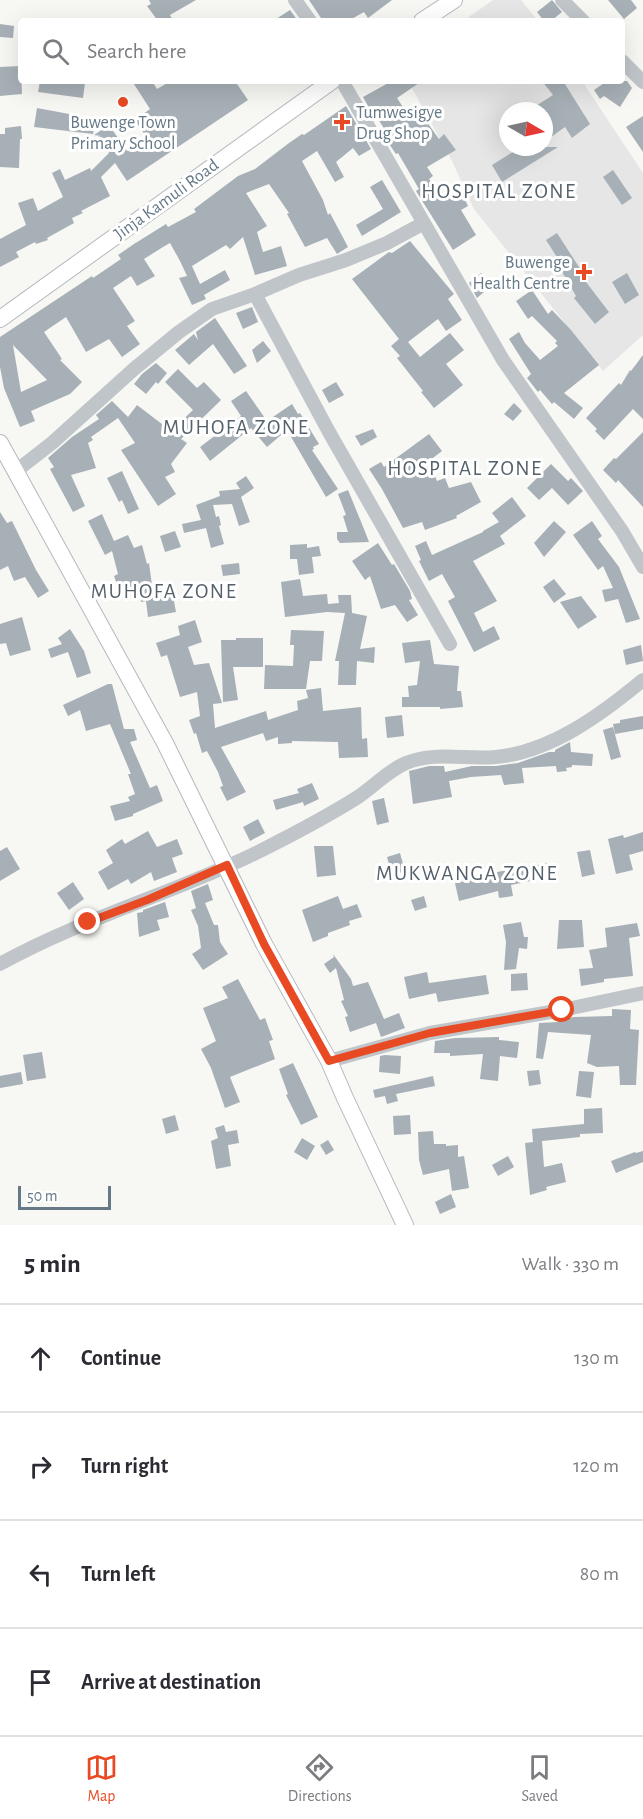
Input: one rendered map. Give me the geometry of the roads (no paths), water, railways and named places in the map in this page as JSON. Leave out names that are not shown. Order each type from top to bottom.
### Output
[{"type":"main road","points":[[427,18],[454,0]]},
{"type":"main road","name":"Jinja Kamuli Road","points":[[0,319],[328,84]]},
{"type":"main road","points":[[0,443],[165,743],[264,944],[329,1061],[405,1225]]},
{"type":"street","points":[[295,0],[308,18]]},
{"type":"street","points":[[562,0],[580,18]]},
{"type":"street","points":[[625,64],[643,82]]},
{"type":"street","points":[[344,84],[502,360],[622,531],[643,567]]},
{"type":"street","points":[[16,471],[52,443],[134,369],[212,309],[299,275],[346,260],[387,243],[424,223]]},
{"type":"street","points":[[255,294],[328,432],[450,644]]},
{"type":"street","points":[[0,964],[77,926],[147,900],[252,855],[324,818],[375,786],[384,775],[404,764],[447,756],[494,757],[523,753],[558,738],[589,720],[643,680]]},
{"type":"street","points":[[329,1061],[430,1033],[643,993]]},
{"type":"place","name":"Buwenge Town Primary School","points":[[123,102]]},
{"type":"place","name":"Tumwesigye Drug Shop","points":[[342,122]]},
{"type":"place","name":"Buwenge Health Centre","points":[[584,272]]},
{"type":"district","name":"HOSPITAL ZONE","points":[[499,191]]},
{"type":"district","name":"MUHOFA ZONE","points":[[236,427]]},
{"type":"district","name":"HOSPITAL ZONE","points":[[465,468]]},
{"type":"district","name":"MUHOFA ZONE","points":[[164,591]]},
{"type":"district","name":"MUKWANGA ZONE","points":[[467,873]]}]
